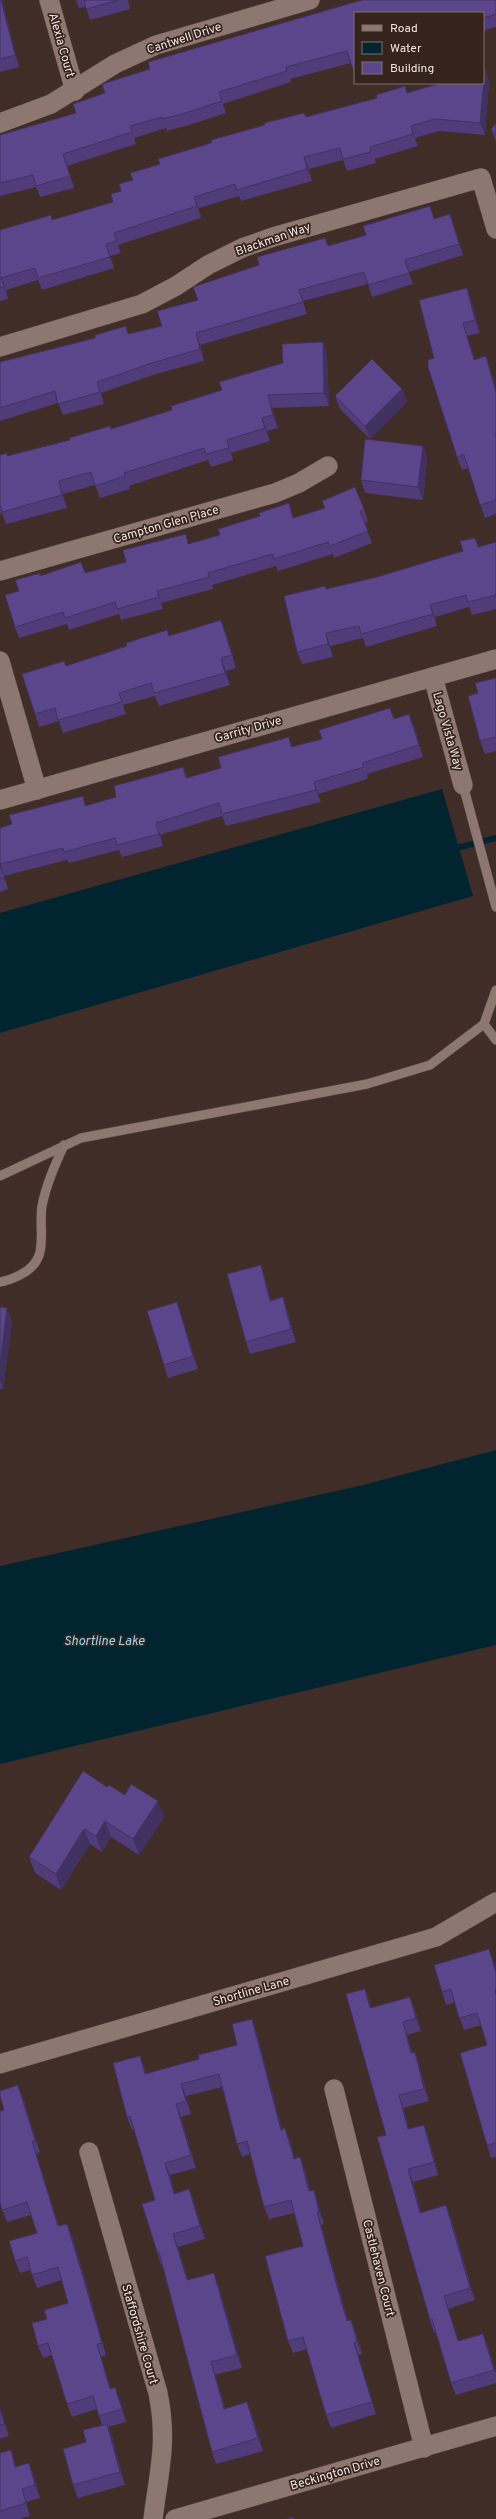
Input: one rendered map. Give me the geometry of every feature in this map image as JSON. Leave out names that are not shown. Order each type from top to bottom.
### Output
[{"type":"street","name":"Alexia Court","points":[[49,0],[75,90]]},
{"type":"street","name":"Cantwell Drive","points":[[0,123],[51,104],[115,64],[156,45],[278,4],[310,0]]},
{"type":"street","name":"Blackman Way","points":[[0,347],[121,313],[176,286],[208,265],[242,248],[267,239],[481,178],[496,229]]},
{"type":"street","name":"Campton Glen Place","points":[[0,571],[275,493],[299,483],[328,466]]},
{"type":"street","name":"Garrity Drive","points":[[0,800],[496,659]]},
{"type":"street","points":[[0,661],[37,790]]},
{"type":"street","name":"Lago Vista Way","points":[[433,677],[463,785]]},
{"type":"street","name":"Shortline Lane","points":[[0,2064],[436,1937],[496,1902]]},
{"type":"street","name":"Castlehaven Court","points":[[334,2088],[424,2448]]},
{"type":"street","name":"Staffordshire Court","points":[[89,2152],[158,2393],[164,2422],[164,2447],[153,2519]]},
{"type":"street","name":"Beckington Drive","points":[[175,2519],[496,2426]]},
{"type":"lane","points":[[463,785],[495,897],[496,907]]},
{"type":"lane","points":[[0,1176],[81,1138],[374,1082],[430,1065],[484,1024],[496,990]]},
{"type":"lane","points":[[484,1024],[496,1040]]},
{"type":"lane","points":[[0,1282],[22,1274],[35,1265],[40,1252],[42,1207],[52,1173],[64,1145]]},
{"type":"water","points":[[442,789],[473,896],[0,1033],[0,913]]},
{"type":"water","name":"Shortline Lake","points":[[496,1450],[496,1645],[0,1764],[0,1566],[363,1485]]},
{"type":"building","points":[[0,0],[15,55],[0,59]]},
{"type":"building","points":[[84,0],[119,0],[86,9]]},
{"type":"building","points":[[362,0],[496,0],[496,14],[484,18],[484,12],[354,12],[354,66],[352,67],[347,51],[286,67],[287,71],[219,92],[222,101],[163,119],[162,117],[130,126],[132,132],[63,154],[70,176],[36,186],[33,175],[0,183],[0,135],[76,113],[73,104],[105,93],[102,84],[150,69],[148,62]]},
{"type":"building","points":[[438,84],[484,84],[480,123],[435,119],[411,126],[413,134],[370,147],[371,152],[343,159],[340,148],[304,157],[307,169],[237,190],[235,184],[194,197],[197,206],[114,233],[117,241],[106,244],[110,257],[38,278],[35,268],[1,278],[4,287],[0,288],[0,230],[51,215],[52,220],[113,202],[111,194],[121,191],[119,184],[133,180],[130,173],[160,164],[158,159],[211,143],[211,140],[265,125],[264,123],[304,113],[306,117],[377,98],[376,95],[405,86],[407,93]]},
{"type":"building","points":[[496,124],[496,135],[491,129]]},
{"type":"building","points":[[430,206],[434,219],[450,214],[459,244],[405,260],[409,273],[368,285],[364,272],[299,290],[303,302],[196,333],[200,349],[152,363],[97,382],[100,392],[58,404],[55,391],[0,408],[0,362],[95,338],[95,335],[126,326],[128,334],[162,326],[157,311],[198,300],[193,287],[259,265],[257,257],[325,238],[328,246],[366,235],[363,226]]},
{"type":"building","points":[[467,288],[475,320],[463,323],[474,360],[486,356],[496,393],[496,500],[480,505],[464,455],[457,457],[428,367],[428,360],[434,358],[419,300]]},
{"type":"building","points":[[323,342],[324,393],[268,395],[273,415],[262,418],[265,428],[227,440],[229,448],[206,454],[204,448],[124,473],[125,476],[95,486],[91,472],[59,481],[62,495],[2,512],[0,506],[0,455],[7,453],[7,456],[70,440],[69,438],[110,426],[111,429],[172,410],[171,406],[222,390],[219,382],[283,363],[282,344]]},
{"type":"building","points":[[372,359],[402,389],[365,426],[335,396]]},
{"type":"building","points":[[365,439],[423,446],[418,487],[361,480]]},
{"type":"building","points":[[355,487],[364,509],[360,511],[368,531],[330,546],[328,542],[274,559],[272,554],[208,573],[209,577],[157,591],[159,597],[117,609],[115,602],[65,618],[63,612],[15,627],[5,595],[19,591],[15,580],[40,573],[40,576],[81,562],[85,573],[126,562],[123,550],[186,534],[188,544],[220,535],[218,529],[260,516],[259,513],[289,503],[293,518],[325,508],[322,501]]},
{"type":"building","points":[[475,538],[478,547],[496,542],[496,595],[468,602],[466,595],[430,605],[433,614],[361,634],[359,626],[326,633],[328,644],[297,652],[284,596],[325,586],[326,589],[377,577],[463,551],[460,541]]},
{"type":"building","points":[[221,620],[232,655],[221,658],[225,673],[154,693],[151,683],[119,693],[122,702],[58,720],[55,708],[35,714],[22,674],[64,661],[66,666],[127,646],[126,643],[167,630],[169,636]]},
{"type":"building","points":[[496,678],[496,737],[480,741],[468,696],[478,693],[475,683]]},
{"type":"building","points":[[390,708],[394,719],[409,714],[419,745],[362,763],[364,767],[314,782],[316,790],[222,814],[219,803],[156,823],[159,834],[117,845],[115,838],[64,852],[63,848],[0,864],[0,828],[12,824],[9,815],[83,796],[85,806],[116,797],[114,786],[183,767],[186,778],[221,768],[218,757],[289,737],[291,747],[322,739],[319,730]]},
{"type":"building","points":[[0,864],[4,877],[0,879]]},
{"type":"building","points":[[261,1265],[270,1301],[283,1297],[291,1329],[246,1342],[227,1274]]},
{"type":"building","points":[[177,1302],[193,1356],[164,1365],[147,1311]]},
{"type":"building","points":[[0,1307],[7,1308],[0,1364]]},
{"type":"building","points":[[83,1771],[107,1787],[109,1785],[125,1795],[131,1784],[158,1801],[133,1839],[105,1821],[96,1836],[84,1829],[56,1874],[29,1857]]},
{"type":"building","points":[[489,1949],[496,1973],[496,2143],[487,2145],[460,2053],[487,2045],[477,2013],[459,2018],[451,1989],[442,1992],[434,1965]]},
{"type":"building","points":[[365,1989],[370,2008],[410,1997],[416,2018],[403,2022],[411,2053],[415,2052],[424,2089],[399,2095],[408,2129],[424,2125],[434,2162],[408,2169],[420,2213],[446,2205],[470,2288],[444,2296],[458,2341],[483,2334],[494,2370],[451,2383],[432,2319],[430,2320],[377,2137],[386,2135],[346,1994]]},
{"type":"building","points":[[252,2019],[281,2130],[285,2128],[294,2159],[300,2157],[309,2191],[314,2190],[319,2212],[317,2212],[338,2290],[347,2321],[351,2320],[357,2341],[354,2343],[372,2402],[326,2415],[303,2337],[288,2341],[265,2256],[303,2246],[291,2200],[264,2207],[247,2141],[237,2144],[219,2074],[181,2084],[186,2101],[176,2104],[191,2155],[165,2163],[174,2194],[189,2189],[200,2226],[173,2234],[187,2280],[214,2273],[237,2355],[211,2362],[224,2409],[247,2402],[258,2438],[212,2452],[159,2252],[157,2252],[142,2204],[155,2200],[130,2116],[127,2117],[113,2063],[140,2056],[145,2074],[199,2059],[198,2055],[237,2045],[232,2024]]},
{"type":"building","points":[[18,2085],[35,2140],[32,2141],[58,2226],[67,2224],[84,2280],[102,2343],[97,2344],[110,2389],[115,2387],[122,2409],[99,2416],[93,2396],[67,2404],[48,2343],[38,2346],[32,2323],[47,2319],[44,2310],[68,2303],[58,2267],[32,2275],[27,2257],[15,2261],[9,2241],[37,2233],[27,2202],[2,2210],[0,2202],[0,2111],[4,2110],[0,2091]]},
{"type":"building","points":[[0,2408],[4,2424],[0,2425]]},
{"type":"building","points":[[107,2424],[120,2472],[73,2485],[63,2449],[86,2442],[83,2430]]},
{"type":"building","points":[[11,2450],[15,2467],[29,2463],[35,2485],[22,2489],[26,2503],[0,2511],[0,2453]]},
{"type":"waterway","points":[[453,849],[496,838]]}]
